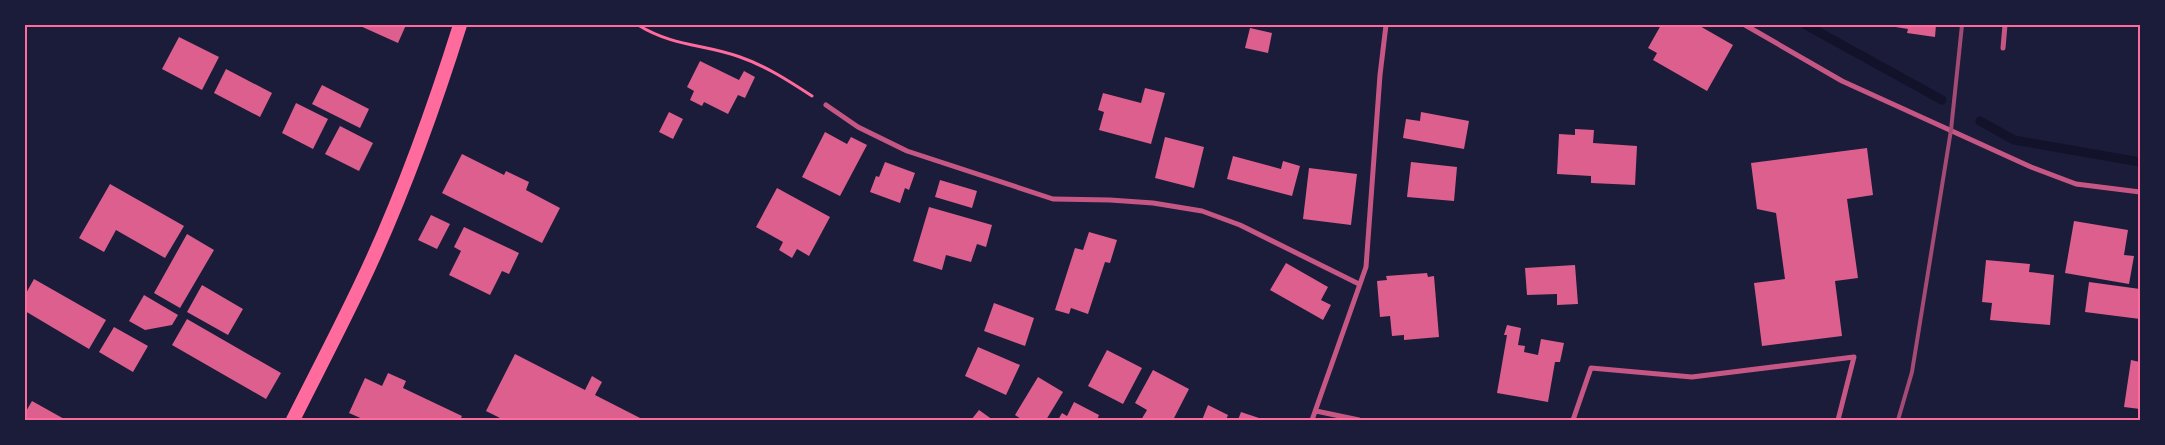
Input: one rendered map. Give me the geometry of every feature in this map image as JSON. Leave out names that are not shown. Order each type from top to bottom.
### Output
[{"type":"highway","points":[[293,420],[360,287],[395,206],[443,79],[460,25]]},
{"type":"street","points":[[1312,420],[1366,267],[1380,75],[1386,25]]},
{"type":"street","points":[[1745,25],[1842,81],[2031,167],[2076,184],[2140,192]]},
{"type":"street","points":[[2003,48],[2004,25]]},
{"type":"street","points":[[826,105],[858,127],[907,151],[1053,198],[1127,201],[1202,211],[1240,225],[1359,284]]},
{"type":"street","points":[[1573,420],[1591,368],[1692,377],[1854,357],[1838,420]]},
{"type":"street","points":[[1316,411],[1359,420]]},
{"type":"path","points":[[638,25],[656,36],[688,46],[740,57],[771,70],[826,105]]},
{"type":"building","points":[[358,25],[406,25],[398,43]]},
{"type":"building","points":[[1661,25],[1698,25],[1733,45],[1707,91],[1653,60],[1657,53],[1648,48]]},
{"type":"building","points":[[1883,25],[1936,25],[1935,37],[1907,33],[1908,29]]},
{"type":"building","points":[[1250,28],[1272,33],[1268,53],[1245,48]]},
{"type":"building","points":[[179,37],[219,57],[202,90],[162,69]]},
{"type":"building","points":[[700,61],[739,80],[744,71],[755,77],[745,98],[738,95],[728,114],[704,102],[702,106],[690,100],[694,91],[687,87]]},
{"type":"building","points":[[226,69],[272,93],[260,117],[214,93]]},
{"type":"building","points":[[322,85],[369,109],[360,128],[312,104]]},
{"type":"building","points":[[1145,88],[1165,93],[1151,144],[1099,130],[1104,112],[1098,110],[1103,93],[1141,103]]},
{"type":"building","points":[[296,103],[328,119],[313,149],[282,133]]},
{"type":"building","points":[[669,112],[683,119],[673,139],[659,132]]},
{"type":"building","points":[[1421,112],[1469,121],[1464,149],[1403,138],[1406,119],[1420,121]]},
{"type":"building","points":[[340,126],[373,143],[359,171],[325,154]]},
{"type":"building","points":[[1575,129],[1594,130],[1593,143],[1637,146],[1635,185],[1591,183],[1591,176],[1557,174],[1559,134],[1575,135]]},
{"type":"building","points":[[825,132],[847,144],[851,137],[867,145],[840,196],[802,177]]},
{"type":"building","points":[[1165,137],[1204,147],[1194,188],[1155,178]]},
{"type":"building","points":[[1867,148],[1873,195],[1847,199],[1858,278],[1835,281],[1842,336],[1762,346],[1754,283],[1785,279],[1776,213],[1757,209],[1751,163]]},
{"type":"building","points":[[462,154],[504,175],[506,171],[529,182],[526,190],[560,208],[542,243],[442,193]]},
{"type":"building","points":[[1233,156],[1281,169],[1283,161],[1300,166],[1292,196],[1227,179]]},
{"type":"building","points":[[885,162],[915,173],[909,190],[905,188],[900,203],[870,192],[876,176],[879,177]]},
{"type":"building","points":[[1411,162],[1457,167],[1454,201],[1407,197]]},
{"type":"building","points":[[1309,168],[1357,174],[1351,225],[1303,219]]},
{"type":"building","points":[[940,180],[977,191],[972,208],[935,197]]},
{"type":"building","points":[[110,184],[184,226],[165,258],[116,230],[104,252],[79,238]]},
{"type":"building","points":[[777,188],[830,217],[809,256],[797,249],[792,258],[779,250],[783,242],[756,227]]},
{"type":"building","points":[[929,207],[992,225],[986,247],[977,244],[971,262],[946,255],[942,270],[913,261]]},
{"type":"building","points":[[431,215],[450,224],[437,249],[418,240]]},
{"type":"building","points":[[2074,221],[2128,230],[2124,255],[2134,256],[2129,284],[2065,273]]},
{"type":"building","points":[[464,227],[519,253],[509,274],[502,271],[490,295],[449,275],[461,251],[454,247]]},
{"type":"building","points":[[1089,232],[1117,240],[1110,263],[1105,262],[1088,314],[1071,308],[1069,314],[1055,310],[1075,248],[1083,250]]},
{"type":"building","points":[[187,234],[214,250],[180,308],[154,293]]},
{"type":"building","points":[[1986,260],[2030,264],[2029,272],[2054,275],[2050,325],[1990,320],[1992,303],[1982,302]]},
{"type":"building","points":[[1286,263],[1328,287],[1321,300],[1331,305],[1323,320],[1270,290]]},
{"type":"building","points":[[1575,265],[1578,304],[1557,305],[1557,294],[1527,295],[1525,268]]},
{"type":"building","points":[[1427,273],[1428,277],[1434,276],[1439,337],[1404,340],[1404,335],[1392,336],[1390,316],[1380,317],[1377,281],[1387,280],[1386,276]]},
{"type":"building","points":[[34,279],[106,320],[89,349],[25,311],[25,295]]},
{"type":"building","points":[[2089,282],[2140,289],[2140,319],[2085,312]]},
{"type":"building","points":[[202,285],[243,309],[228,335],[187,312]]},
{"type":"building","points":[[144,295],[178,315],[172,325],[145,330],[129,321]]},
{"type":"building","points":[[994,303],[1034,318],[1025,346],[984,331]]},
{"type":"building","points":[[187,319],[281,373],[266,399],[172,345]]},
{"type":"building","points":[[1507,325],[1521,328],[1518,345],[1525,346],[1524,352],[1538,355],[1541,339],[1564,343],[1560,362],[1555,362],[1548,402],[1497,393],[1507,335],[1504,335]]},
{"type":"building","points":[[114,327],[148,346],[133,372],[99,352]]},
{"type":"building","points":[[978,347],[1020,365],[1006,395],[965,376]]},
{"type":"building","points":[[1107,350],[1142,368],[1123,404],[1088,386]]},
{"type":"building","points":[[515,354],[585,390],[592,376],[602,382],[595,395],[644,420],[504,420],[486,411]]},
{"type":"building","points":[[2131,360],[2140,362],[2140,409],[2124,407]]},
{"type":"building","points":[[1153,370],[1189,389],[1173,420],[1141,420],[1147,410],[1135,403]]},
{"type":"building","points":[[388,373],[406,381],[403,388],[462,416],[460,420],[365,420],[349,413],[365,378],[382,386]]},
{"type":"building","points":[[1038,377],[1063,392],[1046,420],[1023,420],[1015,415]]},
{"type":"building","points":[[32,401],[66,420],[25,420],[25,413]]},
{"type":"building","points":[[1074,402],[1099,415],[1097,420],[1058,420],[1062,413],[1067,416]]},
{"type":"building","points":[[1208,405],[1228,415],[1226,420],[1202,420]]},
{"type":"building","points":[[979,410],[993,420],[971,420]]},
{"type":"building","points":[[1241,412],[1265,420],[1238,420]]},
{"type":"waterway","points":[[1806,25],[1942,100]]},
{"type":"waterway","points":[[1980,121],[2014,140],[2140,162]]},
{"type":"railway","points":[[1898,420],[1912,372],[1951,130],[1962,25]]}]
